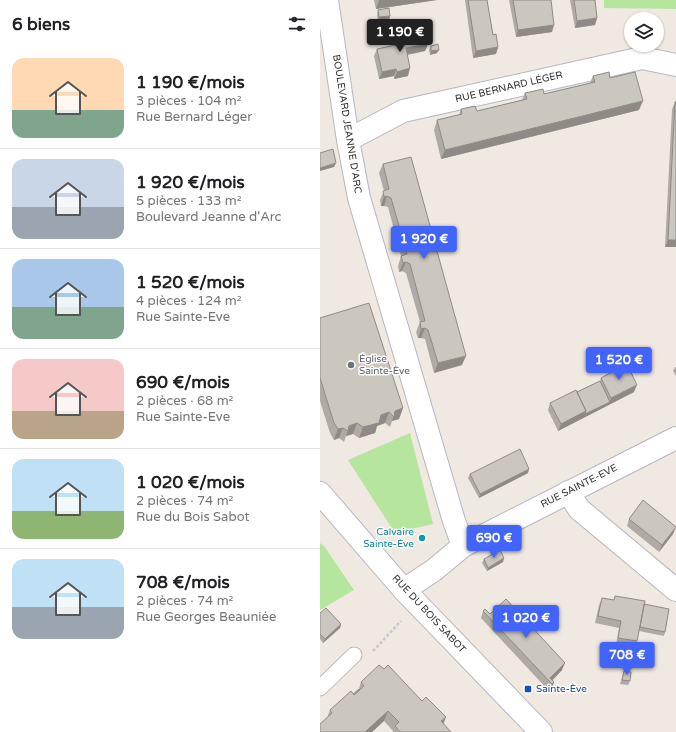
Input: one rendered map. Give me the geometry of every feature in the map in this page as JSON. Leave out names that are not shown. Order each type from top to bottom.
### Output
[{"type":"street","name":"BOULEVARD JEANNE D'ARC","points":[[327,0],[348,140],[359,198],[463,546]]},
{"type":"street","name":"RUE BERNARD LÉGER","points":[[348,140],[403,111],[642,58],[676,65]]},
{"type":"street","name":"RUE SAINTE-EVE","points":[[411,597],[434,570],[463,546],[676,438]]},
{"type":"street","points":[[568,492],[579,509],[676,590]]},
{"type":"street","name":"RUE DU BOIS SABOT","points":[[320,493],[411,597],[541,732]]},
{"type":"lane","points":[[320,688],[354,655]]},
{"type":"path","points":[[354,655],[369,655],[411,597]]},
{"type":"green space","points":[[604,0],[676,0],[676,9],[604,8]]},
{"type":"green space","points":[[410,433],[433,524],[395,533],[348,460]]},
{"type":"green space","points":[[320,543],[324,546],[354,590],[320,610]]},
{"type":"building","points":[[468,0],[487,0],[493,35],[496,34],[498,47],[476,51]]},
{"type":"building","points":[[513,0],[551,0],[554,25],[518,30]]},
{"type":"building","points":[[574,0],[595,0],[597,18],[577,21]]},
{"type":"building","points":[[389,8],[390,16],[379,17],[378,10]]},
{"type":"building","points":[[425,33],[428,44],[406,48],[410,68],[397,72],[396,69],[382,72],[377,49],[405,43],[403,37]]},
{"type":"building","points":[[438,44],[439,50],[431,51],[431,46]]},
{"type":"building","points":[[609,72],[610,78],[635,72],[643,101],[445,150],[437,120],[462,114],[461,109],[475,106],[477,111],[527,99],[525,93],[543,89],[544,94],[595,82],[593,76]]},
{"type":"building","points":[[675,102],[676,240],[668,240]]},
{"type":"building","points":[[333,149],[336,163],[320,168],[320,153]]},
{"type":"building","points":[[411,157],[466,356],[438,363],[428,330],[425,328],[421,329],[420,322],[425,321],[410,264],[406,262],[403,263],[401,256],[407,254],[391,198],[387,196],[384,197],[383,191],[389,189],[383,164]]},
{"type":"building","name":"Église Sainte-Ève","points":[[369,303],[403,408],[395,411],[394,417],[389,412],[381,415],[379,423],[363,427],[357,423],[349,426],[348,431],[343,428],[338,429],[334,423],[320,378],[320,318]]},
{"type":"building","points":[[627,364],[637,385],[611,398],[601,378]]},
{"type":"building","points":[[600,381],[610,402],[585,414],[586,411],[577,392]]},
{"type":"building","points":[[576,390],[586,411],[561,424],[550,403]]},
{"type":"building","points":[[520,449],[529,469],[480,494],[470,474]]},
{"type":"building","points":[[643,500],[676,527],[662,545],[629,519]]},
{"type":"building","points":[[500,550],[504,558],[488,568],[484,559]]},
{"type":"building","points":[[615,596],[645,601],[637,641],[618,638],[621,621],[598,616],[602,598],[614,600]]},
{"type":"building","points":[[506,599],[565,663],[550,678],[554,682],[552,684],[483,611],[485,609],[490,614]]},
{"type":"building","points":[[644,604],[669,609],[665,632],[640,627]]},
{"type":"building","points":[[326,608],[341,624],[325,639],[320,634],[320,613]]},
{"type":"building","points":[[379,665],[384,669],[388,665],[422,701],[426,697],[446,717],[441,721],[451,732],[400,732],[395,726],[399,722],[388,711],[365,732],[320,732],[320,724],[332,713],[330,710],[351,691],[354,695],[364,686],[361,682]]},
{"type":"building","points":[[624,671],[631,672],[630,681],[622,680]]},
{"type":"building","points":[[359,689],[360,690],[354,695],[353,694]]},
{"type":"place","name":"Église Sainte-Ève","points":[[351,365]]},
{"type":"place","name":"Calvaire Sainte-Ève","points":[[422,538]]},
{"type":"place","name":"Sainte-Ève","points":[[528,689]]}]
